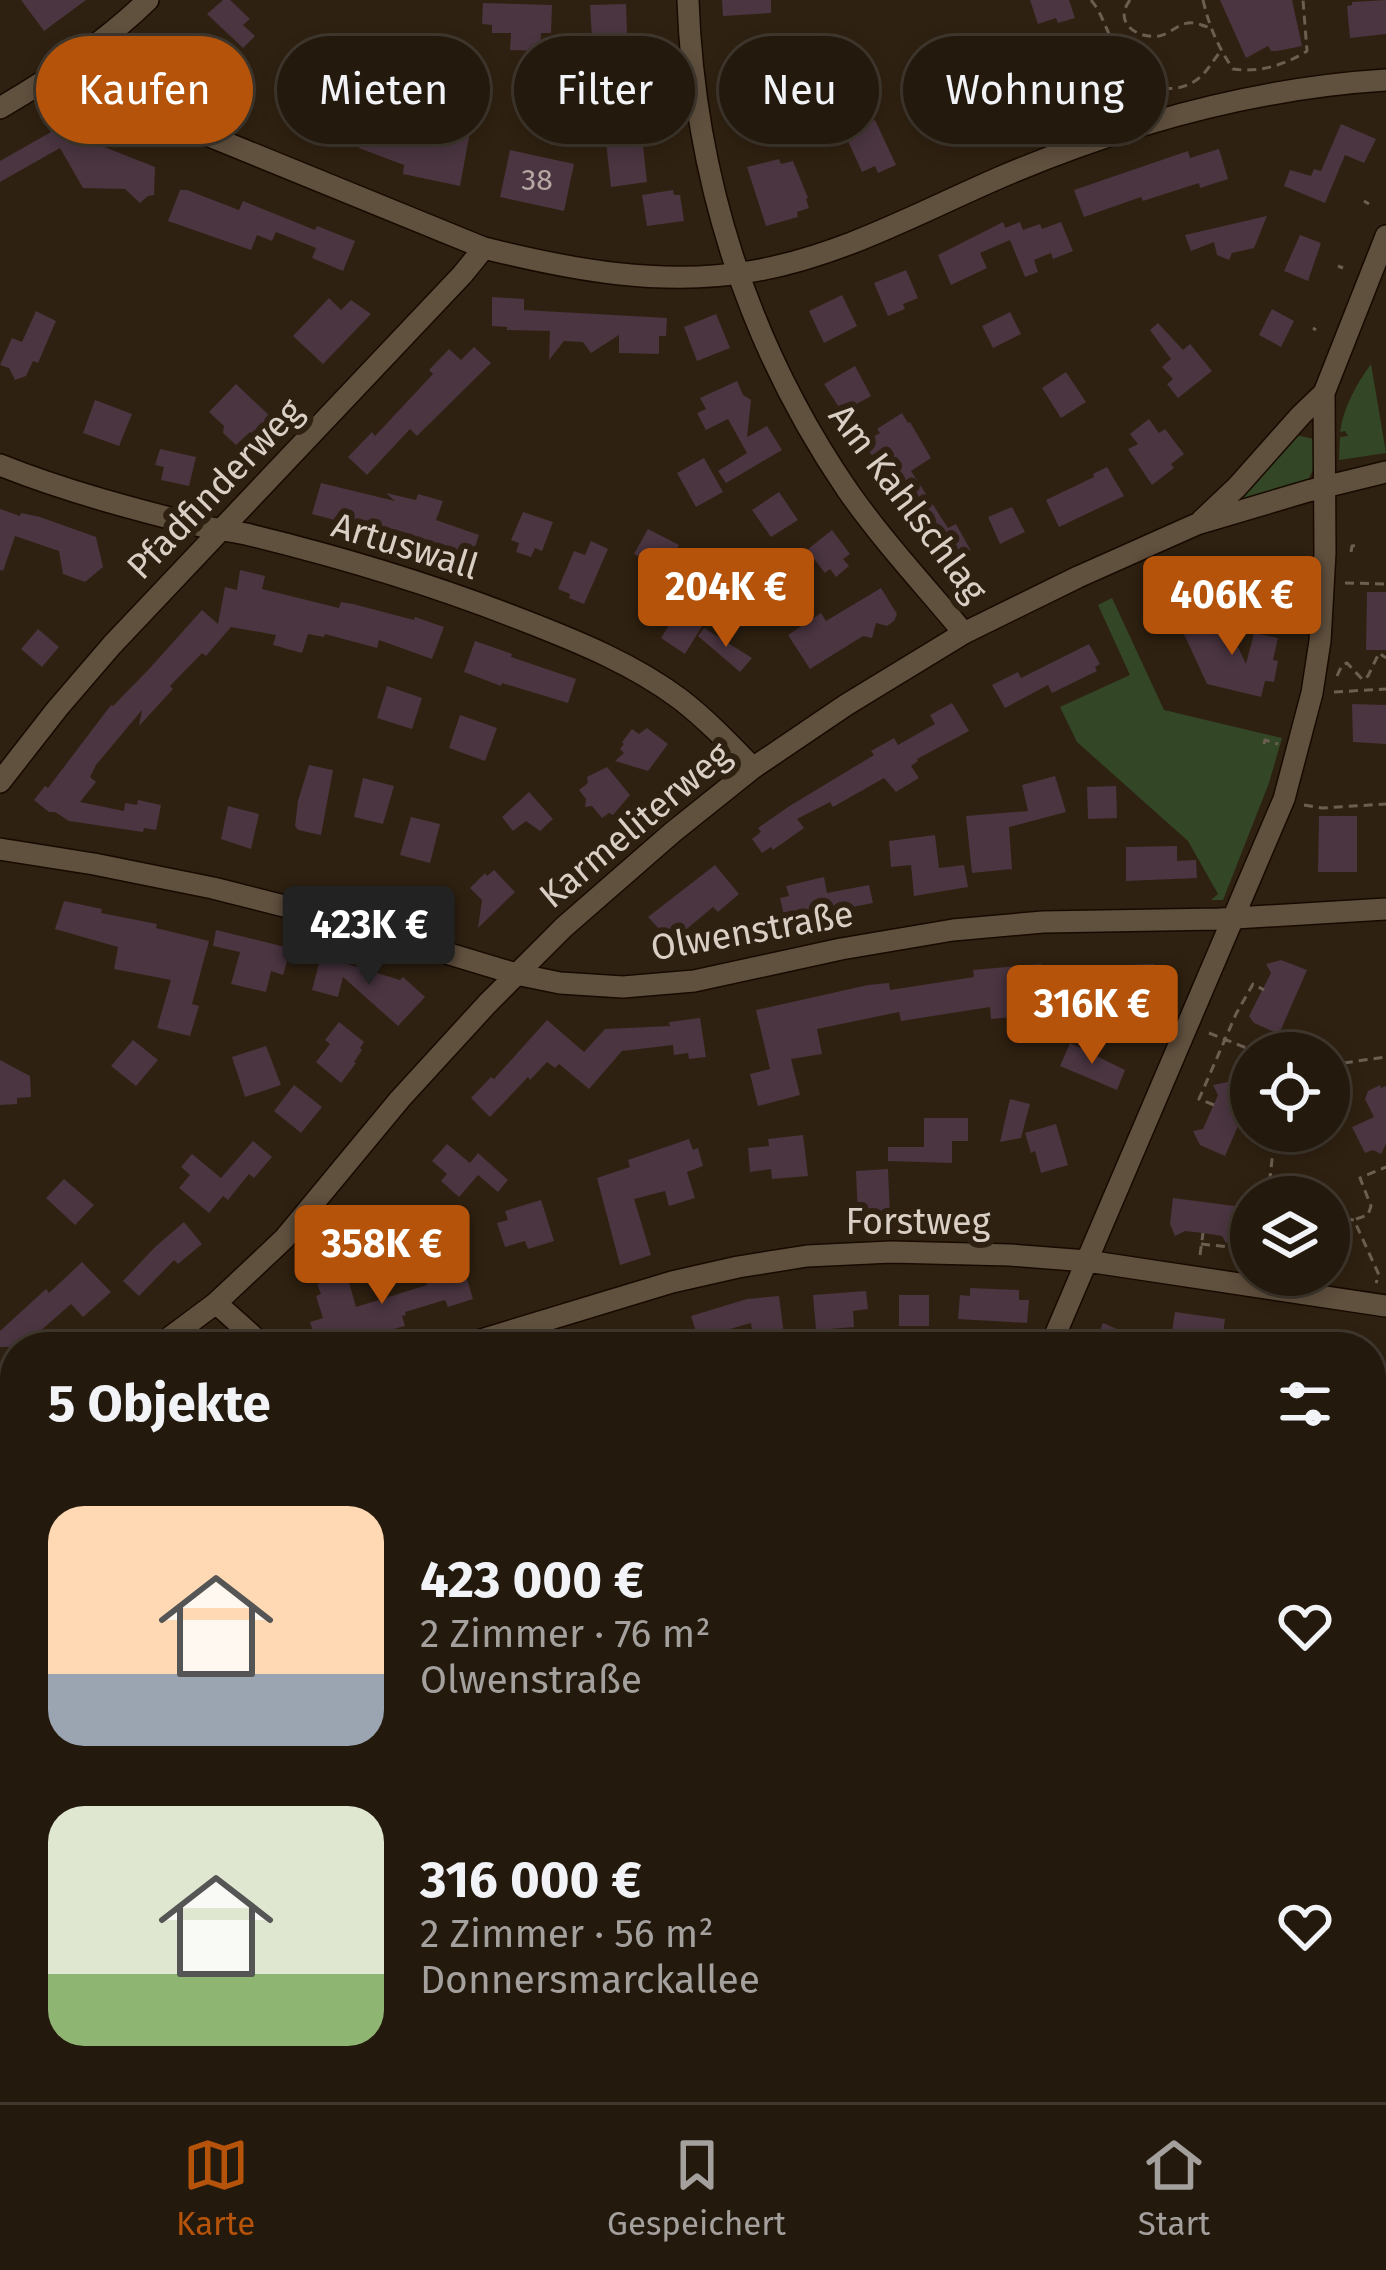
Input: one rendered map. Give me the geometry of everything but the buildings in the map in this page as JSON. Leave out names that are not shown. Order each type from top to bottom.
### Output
[{"type":"street","points":[[108,36],[148,0]]},
{"type":"street","name":"Am Kahlschlag","points":[[688,0],[697,97],[718,210],[736,274],[783,381],[818,444],[882,537],[964,633]]},
{"type":"street","points":[[229,144],[484,248],[551,265],[666,278],[782,266],[864,240],[1023,168],[1208,107],[1386,80]]},
{"type":"street","points":[[0,108],[36,86]]},
{"type":"street","points":[[1057,1332],[1283,799],[1312,693],[1325,583],[1324,393],[1386,236]]},
{"type":"street","name":"Pfadfinderweg","points":[[0,782],[112,645],[484,248]]},
{"type":"street","name":"Karmeliterweg","points":[[1197,524],[1324,393]]},
{"type":"street","name":"Artuswall","points":[[0,465],[52,486],[357,562],[478,602],[601,652],[681,700],[753,768]]},
{"type":"street","name":"Karmeliterweg","points":[[177,1332],[216,1303],[284,1239],[400,1099],[516,974],[619,878],[753,768],[964,633],[1138,549],[1197,524],[1386,472]]},
{"type":"street","name":"Olwenstraße","points":[[0,849],[213,888],[516,974],[560,983],[623,987],[694,981],[953,930],[1043,922],[1386,909]]},
{"type":"street","name":"Forstweg","points":[[507,1332],[672,1282],[807,1256],[939,1253],[1087,1262],[1386,1306]]},
{"type":"street","points":[[216,1303],[248,1332]]},
{"type":"path","points":[[1091,0],[1122,63],[1154,87],[1173,89],[1189,84],[1221,50]]},
{"type":"path","points":[[1130,0],[1123,9],[1126,24],[1143,34],[1165,35],[1186,23],[1210,28]]},
{"type":"path","points":[[1203,0],[1210,28],[1233,69],[1248,71],[1290,62],[1307,51],[1303,0]]},
{"type":"path","points":[[1269,52],[1273,66]]},
{"type":"path","points":[[1352,552],[1352,546],[1358,545]]},
{"type":"path","points":[[1362,583],[1386,584]]},
{"type":"path","points":[[1386,658],[1379,653],[1363,680],[1352,666],[1342,665],[1329,692],[1386,689]]},
{"type":"path","points":[[1264,744],[1265,740],[1280,744]]},
{"type":"path","points":[[1296,804],[1322,808],[1386,804]]},
{"type":"path","points":[[1214,1105],[1199,1100],[1224,1041],[1253,984],[1264,989]]},
{"type":"path","points":[[1202,1030],[1230,1043]]},
{"type":"path","points":[[1350,1062],[1386,1057]]},
{"type":"path","points":[[1350,1220],[1368,1215],[1371,1206],[1360,1178],[1386,1167]]},
{"type":"path","points":[[1354,1220],[1379,1274]]},
{"type":"path","points":[[1199,1262],[1203,1233]]},
{"type":"path","points":[[1202,1244],[1230,1247]]},
{"type":"green space","points":[[1371,364],[1386,453],[1339,460],[1340,437],[1348,436],[1340,432],[1344,413]]},
{"type":"green space","points":[[1296,435],[1314,439],[1314,468],[1307,482],[1245,500],[1242,496]]},
{"type":"green space","points":[[1112,598],[1164,710],[1282,738],[1223,900],[1211,900],[1218,894],[1188,841],[1077,742],[1060,707],[1130,675],[1098,605]]}]
